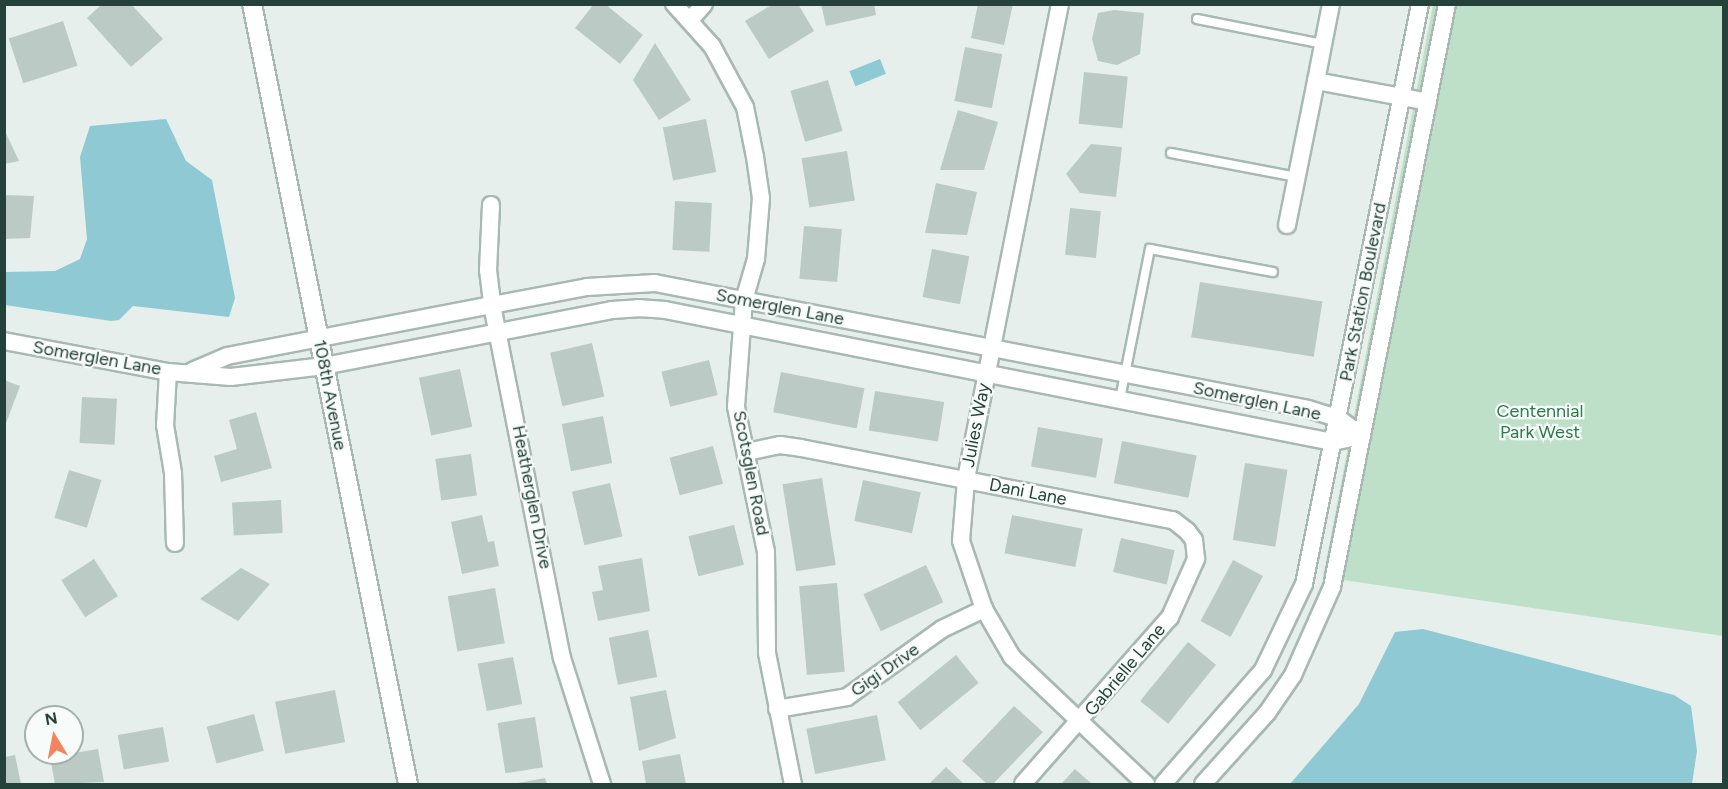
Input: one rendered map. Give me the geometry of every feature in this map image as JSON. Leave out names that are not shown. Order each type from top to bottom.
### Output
[{"type":"street","name":"108th Avenue","points":[[252,4],[408,784]]},
{"type":"street","name":"Scotsglen Road","points":[[674,4],[691,19],[712,46],[744,106],[755,156],[761,198],[756,259],[744,300],[736,407],[766,552],[766,653],[793,784]]},
{"type":"street","points":[[691,19],[704,4]]},
{"type":"street","name":"Julies Way","points":[[1060,4],[966,480],[961,541],[984,609],[1012,657],[1079,724],[1146,784]]},
{"type":"street","points":[[1287,225],[1330,4]]},
{"type":"street","name":"Park Station Boulevard","points":[[1162,784],[1243,696],[1281,639],[1304,584],[1420,4]]},
{"type":"street","name":"Park Station Boulevard","points":[[1203,784],[1268,713],[1293,675],[1316,629],[1332,587],[1447,4]]},
{"type":"street","points":[[1316,81],[1428,102]]},
{"type":"street","name":"Heatherglen Drive","points":[[491,205],[488,270],[492,305],[562,658],[602,784]]},
{"type":"street","name":"Somerglen Lane","points":[[190,372],[227,356],[492,305],[624,283],[655,283],[991,347],[1338,418],[1362,436]]},
{"type":"street","name":"Somerglen Lane","points":[[4,341],[168,372],[231,377],[324,366],[498,332],[638,308],[986,373],[1333,442],[1362,436]]},
{"type":"street","points":[[168,372],[165,425],[173,473],[175,543]]},
{"type":"street","name":"Dani Lane","points":[[747,452],[780,446],[801,447],[1173,520],[1194,540]]},
{"type":"street","name":"Gabrielle Lane","points":[[1023,784],[1079,724],[1170,617],[1191,575],[1196,559],[1194,540]]},
{"type":"street","name":"Gigi Drive","points":[[777,709],[847,697],[942,629],[984,609]]},
{"type":"lane","points":[[1197,19],[1323,44]]},
{"type":"lane","points":[[1170,153],[1297,177]]},
{"type":"lane","points":[[1120,399],[1150,249],[1273,272]]},
{"type":"green space","name":"Centennial Park West","points":[[1433,5],[1723,5],[1723,636],[1323,577]]},
{"type":"water","points":[[880,59],[886,74],[855,86],[849,71]]},
{"type":"water","points":[[166,119],[186,161],[212,180],[235,298],[229,317],[133,306],[119,320],[111,321],[5,305],[5,272],[55,271],[80,259],[87,239],[80,157],[90,126]]},
{"type":"water","points":[[1423,629],[1674,695],[1691,706],[1697,751],[1692,784],[1290,784],[1359,704],[1395,632]]},
{"type":"building","points":[[102,4],[131,4],[163,39],[131,67],[87,18]]},
{"type":"building","points":[[594,4],[605,4],[643,35],[620,64],[575,28]]},
{"type":"building","points":[[773,4],[798,4],[814,31],[769,59],[745,21]]},
{"type":"building","points":[[821,4],[874,4],[876,15],[826,26]]},
{"type":"building","points":[[978,4],[1013,4],[1004,45],[971,38]]},
{"type":"building","points":[[1114,10],[1144,13],[1140,54],[1117,65],[1098,61],[1092,39],[1098,13]]},
{"type":"building","points":[[63,21],[78,66],[23,83],[9,39]]},
{"type":"building","points":[[655,43],[691,100],[659,120],[633,80]]},
{"type":"building","points":[[965,47],[1002,54],[992,108],[955,101]]},
{"type":"building","points":[[1084,72],[1128,77],[1122,128],[1079,124]]},
{"type":"building","points":[[828,80],[843,131],[805,142],[791,91]]},
{"type":"building","points":[[958,110],[998,122],[984,170],[940,170]]},
{"type":"building","points":[[706,119],[716,172],[673,180],[663,127]]},
{"type":"building","points":[[4,129],[19,161],[4,164]]},
{"type":"building","points":[[1091,144],[1122,147],[1116,197],[1080,193],[1066,174]]},
{"type":"building","points":[[847,151],[855,200],[809,208],[802,158]]},
{"type":"building","points":[[936,183],[977,192],[967,235],[925,233]]},
{"type":"building","points":[[4,195],[34,196],[30,238],[4,239]]},
{"type":"building","points":[[675,201],[712,203],[709,252],[672,250]]},
{"type":"building","points":[[1070,208],[1101,211],[1096,258],[1065,255]]},
{"type":"building","points":[[804,226],[842,229],[837,282],[799,279]]},
{"type":"building","points":[[932,249],[969,256],[960,304],[923,297]]},
{"type":"building","points":[[1200,282],[1322,301],[1314,357],[1191,337]]},
{"type":"building","points":[[592,343],[604,397],[562,406],[550,353]]},
{"type":"building","points":[[709,360],[718,395],[670,407],[661,372]]},
{"type":"building","points":[[460,369],[472,427],[431,435],[419,378]]},
{"type":"building","points":[[781,372],[864,388],[857,428],[773,412]]},
{"type":"building","points":[[4,380],[20,386],[5,426],[4,426]]},
{"type":"building","points":[[875,391],[944,402],[938,441],[869,431]]},
{"type":"building","points":[[82,397],[117,399],[115,445],[80,443]]},
{"type":"building","points":[[256,412],[272,468],[221,482],[214,456],[237,449],[229,420]]},
{"type":"building","points":[[603,416],[612,463],[571,471],[562,424]]},
{"type":"building","points":[[1038,427],[1103,438],[1096,478],[1031,466]]},
{"type":"building","points":[[1122,441],[1197,456],[1188,498],[1114,483]]},
{"type":"building","points":[[713,446],[723,484],[680,495],[670,458]]},
{"type":"building","points":[[471,454],[477,496],[441,501],[435,459]]},
{"type":"building","points":[[1245,463],[1287,470],[1275,547],[1233,540]]},
{"type":"building","points":[[69,470],[102,480],[87,528],[54,518]]},
{"type":"building","points":[[822,478],[836,565],[796,571],[782,484]]},
{"type":"building","points":[[863,480],[921,492],[912,533],[854,521]]},
{"type":"building","points":[[610,483],[622,537],[584,545],[572,492]]},
{"type":"building","points":[[281,500],[283,533],[234,536],[232,503]]},
{"type":"building","points":[[482,515],[488,542],[494,541],[499,566],[462,574],[451,522]]},
{"type":"building","points":[[1012,515],[1083,529],[1075,567],[1005,553]]},
{"type":"building","points":[[734,525],[744,565],[698,576],[688,536]]},
{"type":"building","points":[[1121,538],[1175,550],[1167,584],[1113,572]]},
{"type":"building","points":[[642,558],[650,611],[598,621],[592,592],[603,590],[598,566]]},
{"type":"building","points":[[94,559],[118,596],[85,617],[61,580]]},
{"type":"building","points":[[1233,560],[1263,576],[1231,637],[1201,621]]},
{"type":"building","points":[[926,565],[943,602],[881,631],[863,594]]},
{"type":"building","points":[[241,568],[270,584],[238,621],[200,599]]},
{"type":"building","points":[[837,583],[845,672],[807,675],[799,586]]},
{"type":"building","points":[[495,588],[505,643],[457,651],[448,596]]},
{"type":"building","points":[[648,630],[657,677],[618,685],[609,638]]},
{"type":"building","points":[[1188,642],[1216,665],[1168,724],[1140,701]]},
{"type":"building","points":[[956,655],[979,683],[920,730],[898,702]]},
{"type":"building","points":[[513,657],[522,704],[487,711],[478,664]]},
{"type":"building","points":[[335,690],[345,742],[285,754],[275,702]]},
{"type":"building","points":[[666,690],[676,738],[639,751],[630,697]]},
{"type":"building","points":[[1014,706],[1043,732],[993,784],[987,784],[962,761]]},
{"type":"building","points":[[254,714],[264,751],[217,763],[207,727]]},
{"type":"building","points":[[877,715],[886,760],[815,774],[806,729]]},
{"type":"building","points":[[535,717],[543,767],[505,773],[497,723]]},
{"type":"building","points":[[163,727],[169,761],[124,769],[118,735]]},
{"type":"building","points":[[98,749],[104,782],[55,784],[51,765],[84,765],[84,751]]},
{"type":"building","points":[[680,754],[686,784],[646,784],[642,761]]},
{"type":"building","points":[[15,755],[21,784],[4,784],[4,757]]},
{"type":"building","points":[[946,767],[964,784],[929,784]]},
{"type":"building","points":[[1075,769],[1092,784],[1061,784]]},
{"type":"building","points":[[545,778],[547,784],[518,784],[518,783]]}]
